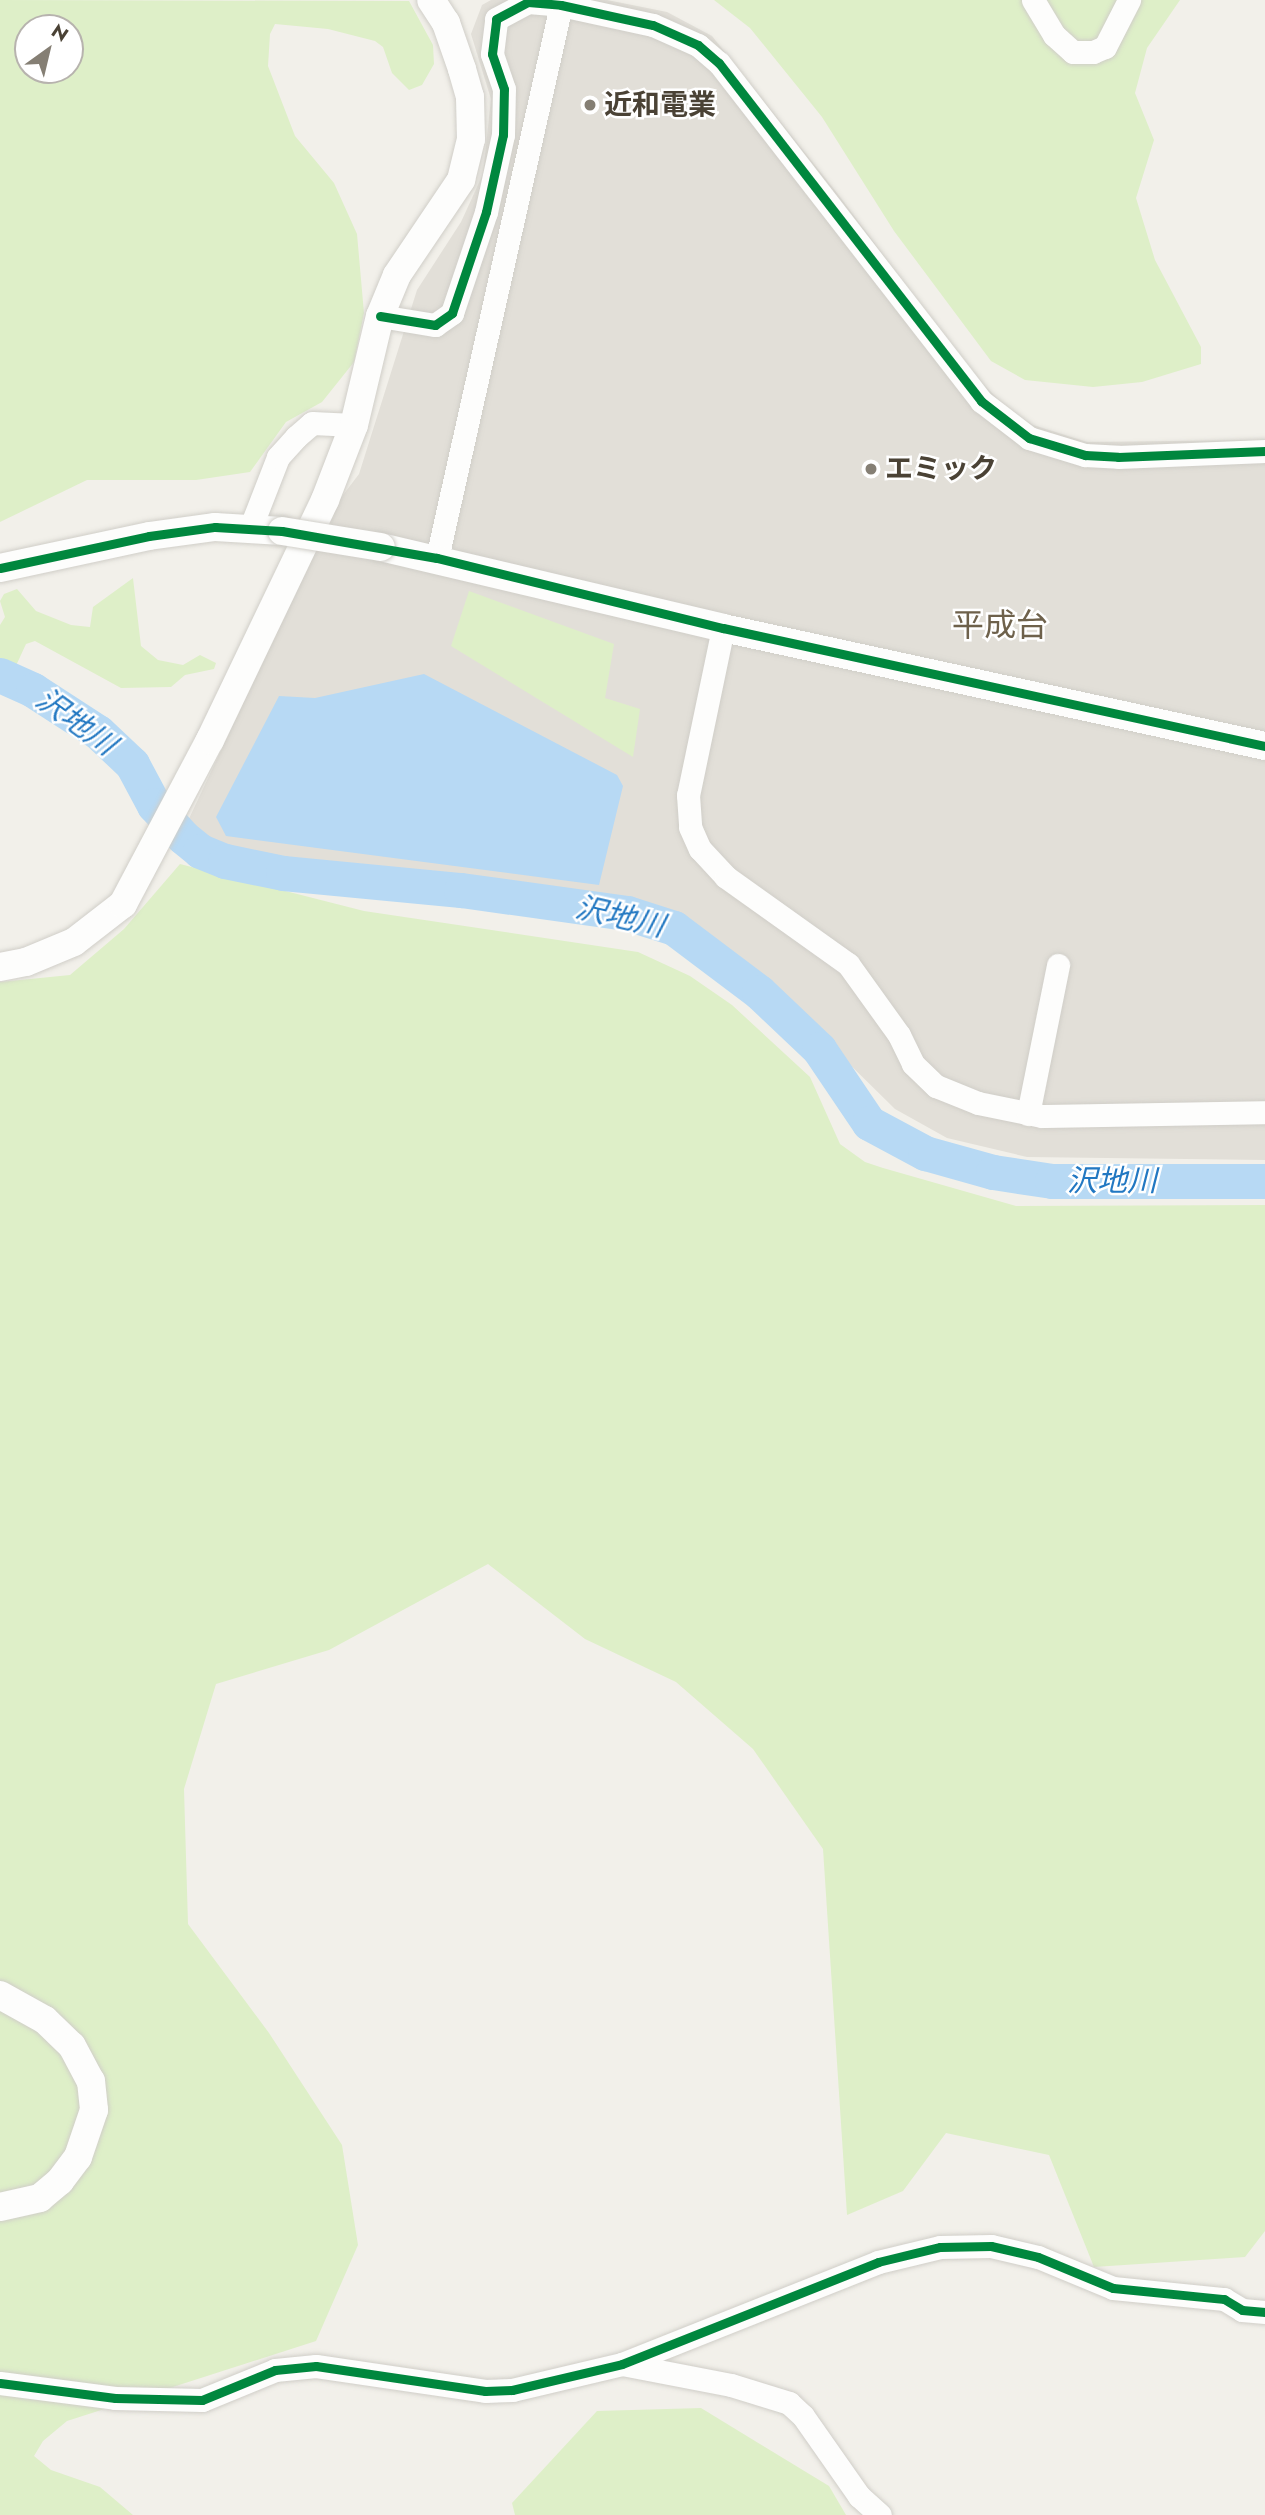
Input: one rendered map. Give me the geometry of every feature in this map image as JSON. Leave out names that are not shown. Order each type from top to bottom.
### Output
[{"type":"street","points":[[0,967],[52,952],[98,926],[123,904],[142,876],[210,740],[325,500],[354,425],[380,316],[397,275],[461,180],[471,139],[470,97],[463,69],[446,23],[431,0]]},
{"type":"street","points":[[1033,0],[1054,34],[1073,52],[1093,52],[1105,47],[1129,0]]},
{"type":"street","points":[[380,316],[435,325],[452,313],[486,212],[503,135],[504,89],[492,54],[496,19],[528,2],[561,5],[653,25],[698,45],[719,64],[972,391],[1030,438],[1085,455],[1118,457],[1265,451]]},
{"type":"street","points":[[437,558],[561,5]]},
{"type":"street","points":[[250,528],[268,477],[296,437],[312,423],[354,425]]},
{"type":"street","points":[[0,568],[149,536],[250,528],[282,531],[437,558],[723,628],[1265,746]]},
{"type":"street","points":[[723,628],[688,795],[690,827],[700,849],[726,877],[848,964],[899,1035],[913,1064],[936,1086],[955,1096],[1028,1114],[1265,1112]]},
{"type":"street","points":[[1028,1114],[1058,965]]},
{"type":"street","points":[[0,1995],[45,2020],[72,2046],[91,2081],[94,2110],[78,2157],[60,2181],[40,2198],[0,2207]]},
{"type":"street","points":[[0,2383],[115,2398],[202,2400],[275,2370],[316,2366],[485,2390],[512,2390],[622,2364],[878,2262],[940,2247],[991,2246],[1038,2257],[1113,2288],[1224,2299],[1242,2310],[1265,2312]]},
{"type":"street","points":[[622,2364],[731,2385],[789,2403],[803,2416],[859,2496],[880,2515]]},
{"type":"shaded area","points":[[491,0],[607,0],[667,12],[712,36],[837,193],[970,371],[1010,411],[1033,425],[1087,442],[1265,440],[1265,1160],[1027,1157],[947,1138],[895,1109],[769,985],[689,918],[615,900],[220,852],[199,841],[186,825],[337,503],[359,474],[417,290],[461,222],[483,174],[491,99],[471,34],[482,5]]},
{"type":"green space","points":[[0,0],[409,1],[433,45],[434,64],[422,85],[409,90],[392,73],[383,47],[375,41],[328,29],[275,24],[270,34],[268,66],[295,136],[334,183],[357,234],[364,313],[354,362],[322,402],[286,422],[250,472],[196,480],[87,480],[0,522]]},
{"type":"green space","points":[[714,0],[1180,0],[1147,48],[1135,93],[1154,140],[1136,198],[1155,260],[1201,347],[1201,364],[1142,382],[1093,387],[1025,380],[991,361],[894,231],[822,117],[750,28]]},
{"type":"green space","points":[[133,578],[141,646],[158,660],[183,665],[200,655],[216,663],[214,669],[185,675],[171,687],[121,688],[35,641],[26,644],[14,670],[0,664],[0,625],[5,617],[0,601],[4,594],[17,589],[36,611],[71,625],[90,627],[93,607]]},
{"type":"green space","points":[[469,591],[614,644],[605,698],[640,709],[633,757],[451,646]]},
{"type":"green space","points":[[180,864],[364,911],[638,952],[690,976],[732,1005],[810,1077],[840,1144],[865,1162],[883,1168],[1016,1206],[1265,1205],[1265,2231],[1245,2257],[1094,2267],[1049,2155],[946,2133],[903,2191],[847,2215],[823,1849],[753,1749],[676,1682],[585,1639],[488,1564],[329,1650],[216,1684],[184,1789],[188,1924],[269,2033],[342,2145],[358,2245],[316,2341],[67,2421],[43,2441],[34,2456],[51,2470],[100,2487],[133,2515],[0,2515],[0,982],[70,975],[124,929]]},
{"type":"green space","points":[[701,2408],[829,2486],[846,2515],[515,2515],[512,2503],[597,2411]]},
{"type":"water","points":[[424,674],[617,775],[623,786],[599,885],[226,836],[216,817],[279,696],[315,698]]},
{"type":"waterway","name":"沢地川","points":[[0,675],[33,690],[98,732],[132,764],[154,805],[183,837],[200,851],[225,861],[283,873],[461,890],[627,913],[674,928],[759,992],[819,1049],[869,1123],[925,1153],[993,1172],[1052,1181],[1265,1181]]},
{"type":"cycle path","points":[[380,316],[435,325],[452,313],[486,212],[503,135],[504,89],[492,54],[496,19],[528,2],[561,5],[653,25],[698,45],[719,63],[981,401],[1029,438],[1085,455],[1118,457],[1265,451]]},
{"type":"cycle path","points":[[0,568],[149,536],[215,527],[282,531],[437,558],[723,628],[1265,746]]},
{"type":"cycle path","points":[[0,2383],[115,2398],[202,2400],[275,2370],[316,2366],[485,2391],[512,2390],[622,2364],[878,2262],[940,2247],[991,2246],[1038,2257],[1113,2288],[1224,2299],[1242,2310],[1265,2312]]},
{"type":"place","name":"近和電業","points":[[590,105]]},
{"type":"place","name":"エミック","points":[[871,469]]},
{"type":"district","name":"平成台","points":[[1000,625]]}]
